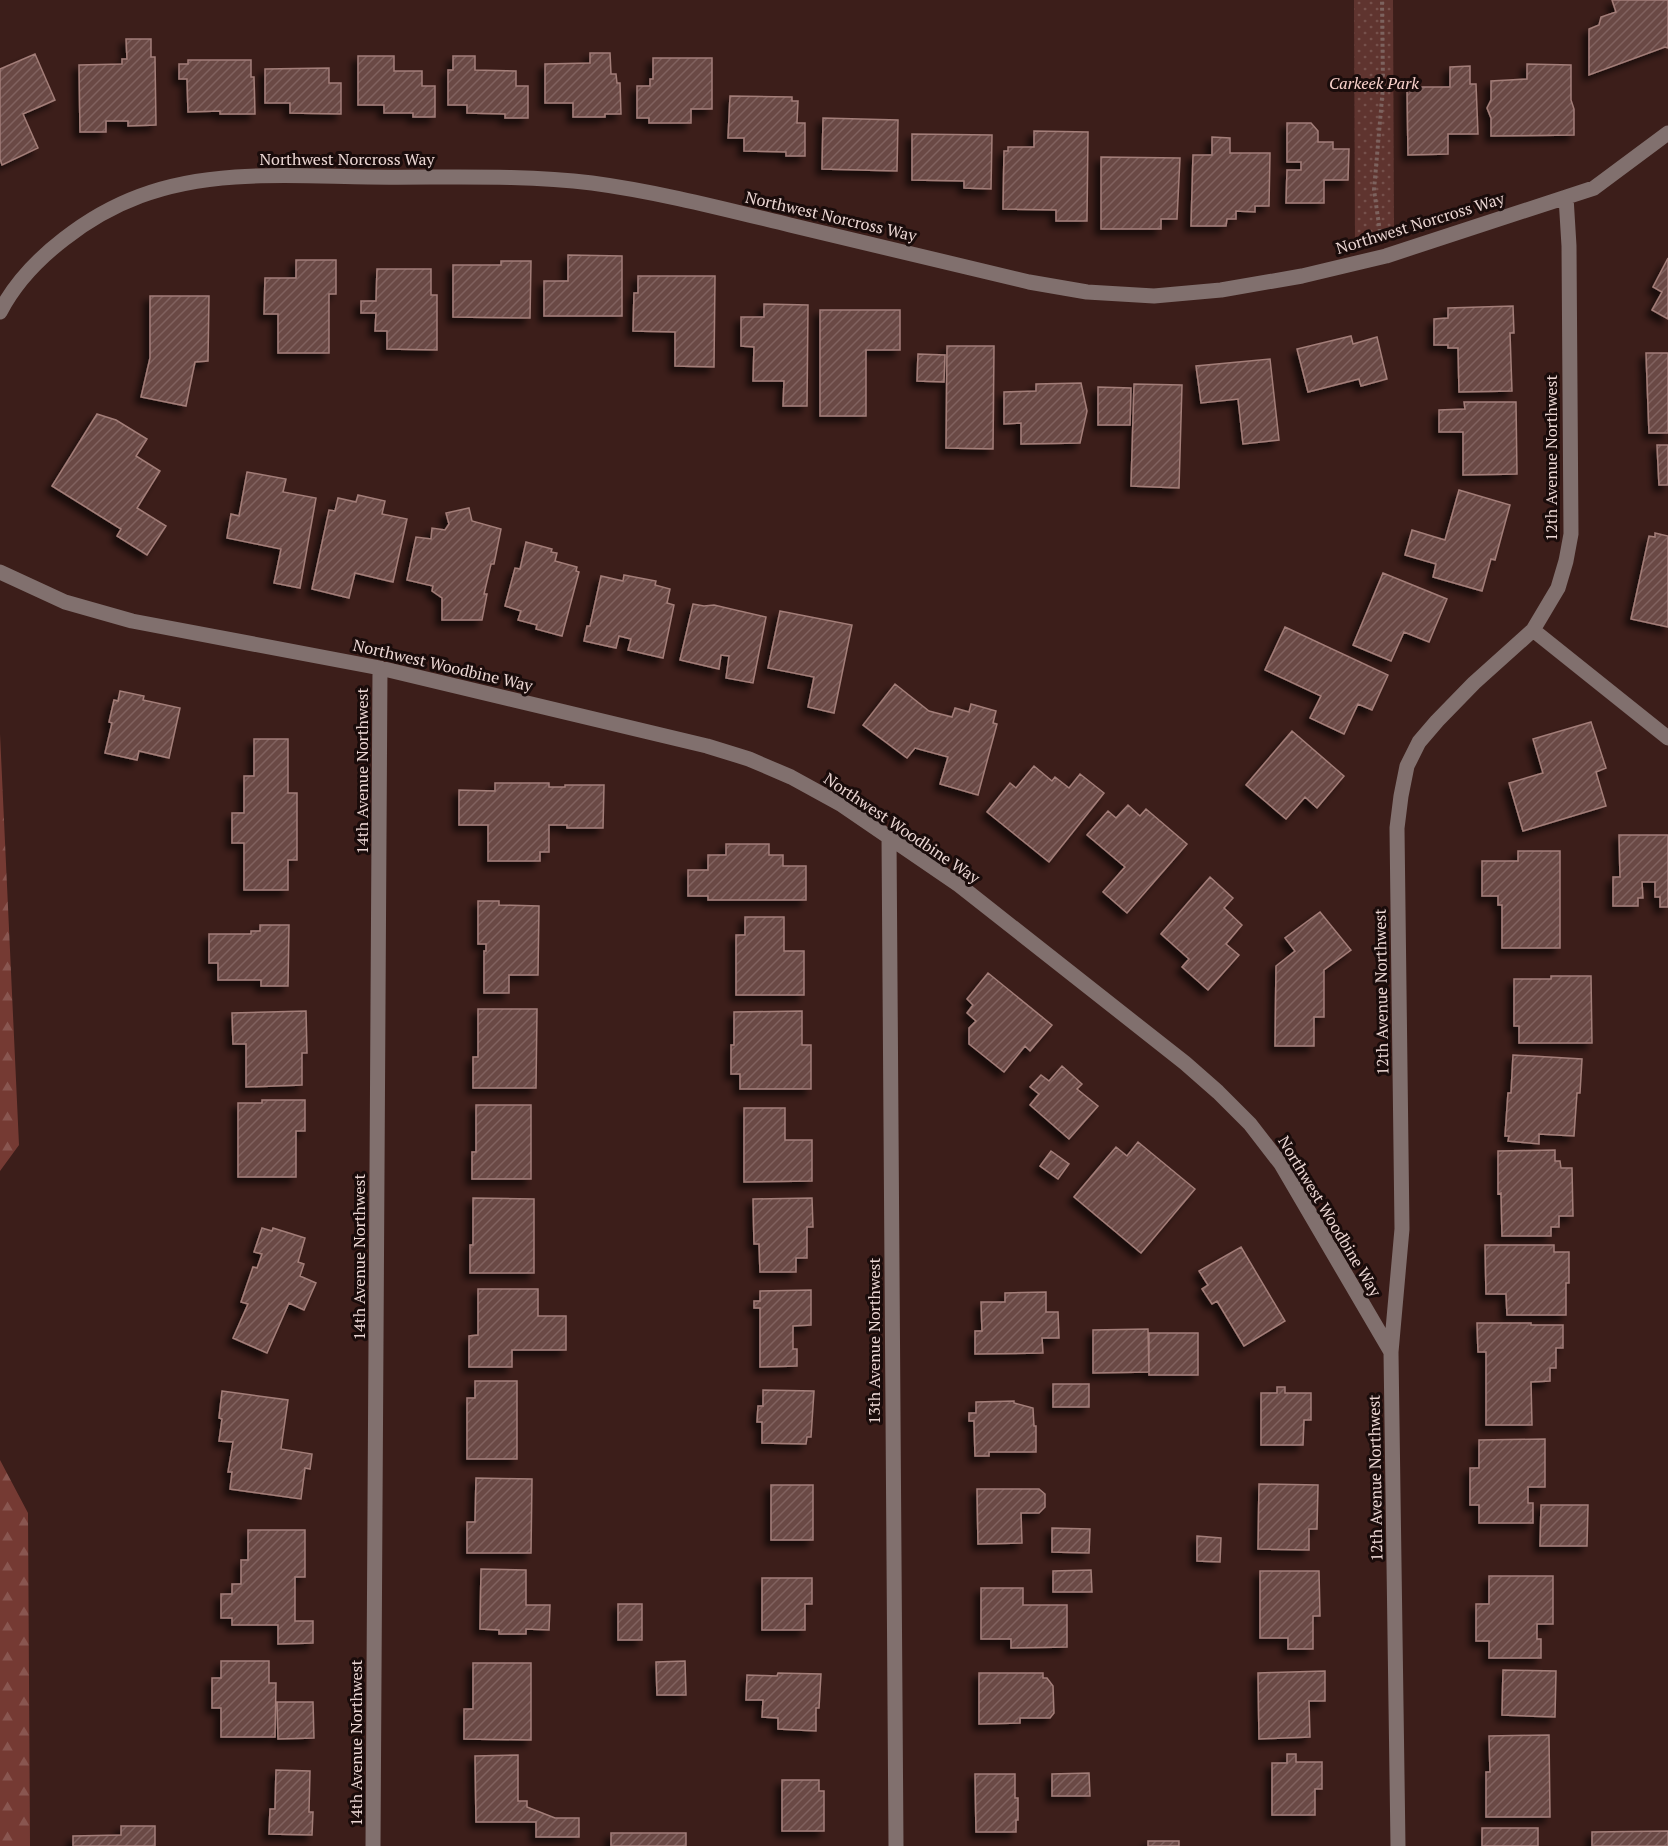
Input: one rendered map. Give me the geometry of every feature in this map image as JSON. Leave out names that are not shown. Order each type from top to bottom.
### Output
[{"type":"street","name":"Northwest Norcross Way","points":[[0,312],[23,277],[49,250],[108,210],[141,195],[181,185],[220,179],[277,176],[541,179],[592,183],[676,197],[1029,282],[1087,292],[1154,296],[1221,290],[1302,276],[1386,256],[1594,188],[1668,133]]},
{"type":"street","name":"12th Avenue Northwest","points":[[1398,1846],[1391,1352],[1402,1229],[1397,828],[1407,766],[1419,742],[1474,684],[1533,630],[1558,588],[1566,561],[1570,534],[1569,246],[1566,197]]},
{"type":"street","name":"Northwest Woodbine Way","points":[[0,572],[65,602],[132,621],[381,668],[707,746],[749,759],[790,777],[842,805],[959,885],[1185,1063],[1218,1092],[1250,1124],[1281,1164],[1391,1352]]},
{"type":"street","points":[[1533,630],[1668,738]]},
{"type":"street","name":"14th Avenue Northwest","points":[[373,1846],[381,668]]},
{"type":"street","name":"13th Avenue Northwest","points":[[889,836],[896,1846]]},
{"type":"path","points":[[1382,0],[1383,87],[1374,189],[1386,256]]},
{"type":"green space","name":"Carkeek Park","points":[[1354,0],[1393,0],[1394,234],[1355,249]]},
{"type":"green space","points":[[0,734],[19,1145],[0,1171]]},
{"type":"green space","points":[[0,1460],[28,1513],[30,1846],[0,1846]]},
{"type":"building","points":[[1612,0],[1668,0],[1668,48],[1665,47],[1589,75],[1589,29],[1599,25],[1601,17],[1616,12]]},
{"type":"building","points":[[126,39],[151,39],[151,57],[155,57],[156,125],[128,126],[128,121],[106,121],[106,132],[80,132],[79,65],[122,64],[122,59],[127,59]]},
{"type":"building","points":[[590,53],[610,53],[611,74],[616,74],[617,83],[620,83],[621,114],[605,114],[605,117],[573,117],[573,103],[545,103],[545,64],[590,63]]},
{"type":"building","points":[[35,54],[55,100],[23,114],[38,148],[2,165],[0,159],[0,69]]},
{"type":"building","points":[[358,56],[394,56],[394,71],[422,71],[422,86],[435,86],[435,117],[413,117],[413,113],[384,113],[384,105],[358,105]]},
{"type":"building","points":[[453,56],[475,56],[475,70],[516,71],[516,86],[528,86],[528,118],[505,118],[505,114],[467,113],[467,105],[448,105],[448,70],[453,70]]},
{"type":"building","points":[[653,58],[712,58],[712,109],[691,109],[691,123],[649,123],[649,118],[637,118],[637,86],[650,86],[650,79],[653,79]]},
{"type":"building","points":[[188,60],[251,60],[255,114],[220,114],[220,111],[188,112],[187,79],[179,79],[179,64],[188,64]]},
{"type":"building","points":[[1527,64],[1571,65],[1574,135],[1491,136],[1491,118],[1487,108],[1491,100],[1491,81],[1527,79]]},
{"type":"building","points":[[1470,66],[1470,84],[1476,84],[1478,134],[1448,134],[1448,154],[1408,155],[1407,87],[1450,87],[1450,67]]},
{"type":"building","points":[[329,68],[329,83],[341,83],[341,114],[290,113],[290,103],[265,103],[265,69]]},
{"type":"building","points":[[730,96],[792,97],[792,101],[798,101],[797,123],[805,123],[805,156],[786,156],[786,152],[744,151],[744,138],[728,138]]},
{"type":"building","points":[[823,118],[898,120],[897,171],[822,169]]},
{"type":"building","points":[[1287,123],[1311,123],[1318,131],[1318,142],[1333,142],[1333,149],[1349,149],[1348,180],[1324,180],[1324,203],[1286,203],[1287,170],[1301,170],[1301,162],[1287,162]]},
{"type":"building","points":[[1034,131],[1088,132],[1087,221],[1056,221],[1056,210],[1003,209],[1004,151],[1008,151],[1008,147],[1034,147]]},
{"type":"building","points":[[912,134],[992,135],[991,189],[964,188],[964,181],[912,180]]},
{"type":"building","points":[[1212,137],[1230,138],[1230,153],[1270,153],[1269,206],[1255,206],[1255,212],[1236,211],[1236,219],[1227,219],[1226,226],[1191,226],[1193,155],[1212,155]]},
{"type":"building","points":[[1101,157],[1180,158],[1177,219],[1161,219],[1161,229],[1101,229]]},
{"type":"building","points":[[568,255],[622,256],[622,316],[544,316],[544,281],[568,281]]},
{"type":"building","points":[[1668,258],[1668,319],[1652,310],[1662,292],[1653,287]]},
{"type":"building","points":[[296,260],[336,260],[336,294],[329,294],[329,353],[278,353],[278,314],[264,314],[265,278],[296,278]]},
{"type":"building","points":[[501,261],[531,261],[530,318],[453,317],[453,265],[501,265]]},
{"type":"building","points":[[377,269],[431,269],[431,295],[437,295],[437,350],[387,349],[387,331],[375,331],[376,313],[361,313],[361,301],[376,301]]},
{"type":"building","points":[[638,276],[715,276],[714,367],[675,366],[675,332],[633,331],[634,293],[638,293]]},
{"type":"building","points":[[150,296],[209,296],[208,361],[195,362],[186,406],[141,397],[150,358]]},
{"type":"building","points":[[764,304],[808,305],[807,406],[783,406],[784,381],[753,381],[754,347],[741,346],[741,317],[764,317]]},
{"type":"building","points":[[1513,306],[1514,333],[1510,333],[1512,391],[1459,392],[1458,348],[1434,345],[1434,319],[1448,318],[1448,308]]},
{"type":"building","points":[[820,310],[900,310],[900,350],[866,350],[866,416],[820,416]]},
{"type":"building","points":[[1351,336],[1353,344],[1377,337],[1387,379],[1361,386],[1359,379],[1308,392],[1297,349]]},
{"type":"building","points":[[947,346],[994,346],[993,449],[946,448]]},
{"type":"building","points":[[1646,353],[1668,353],[1668,433],[1649,433]]},
{"type":"building","points":[[918,354],[945,355],[944,382],[917,381]]},
{"type":"building","points":[[1270,359],[1279,440],[1243,444],[1238,399],[1201,403],[1196,366]]},
{"type":"building","points":[[1081,383],[1087,411],[1080,443],[1021,444],[1021,423],[1004,424],[1004,392],[1036,391],[1036,384]]},
{"type":"building","points":[[1134,384],[1182,385],[1179,488],[1131,486]]},
{"type":"building","points":[[1098,387],[1131,388],[1130,425],[1098,425]]},
{"type":"building","points":[[1464,402],[1516,402],[1517,474],[1463,475],[1463,432],[1439,432],[1439,410],[1465,409]]},
{"type":"building","points":[[97,414],[116,420],[147,439],[136,456],[160,471],[137,508],[166,526],[147,555],[117,536],[121,529],[52,486]]},
{"type":"building","points":[[1657,445],[1668,445],[1668,485],[1659,485]]},
{"type":"building","points":[[247,472],[286,479],[283,492],[316,498],[300,588],[274,583],[281,549],[227,538],[231,514],[239,516]]},
{"type":"building","points":[[1459,490],[1510,505],[1495,560],[1491,559],[1482,591],[1433,577],[1436,564],[1405,555],[1412,530],[1445,540]]},
{"type":"building","points":[[358,495],[385,501],[382,514],[407,519],[393,582],[355,573],[349,598],[312,589],[329,510],[335,511],[338,498],[356,502]]},
{"type":"building","points":[[469,508],[472,521],[501,529],[494,564],[491,564],[484,594],[487,594],[482,620],[442,620],[442,598],[432,591],[433,586],[407,580],[416,537],[431,539],[432,528],[445,530],[449,524],[446,513]]},
{"type":"building","points":[[1655,533],[1668,536],[1668,627],[1631,619],[1649,536],[1655,537]]},
{"type":"building","points":[[526,542],[552,549],[551,552],[557,553],[555,561],[577,567],[576,571],[579,572],[562,636],[536,629],[537,625],[518,620],[521,611],[505,606],[515,568],[520,569]]},
{"type":"building","points":[[1383,573],[1447,599],[1429,642],[1404,632],[1391,661],[1353,645]]},
{"type":"building","points":[[624,575],[656,581],[655,585],[670,589],[667,603],[674,605],[663,658],[628,650],[631,639],[619,636],[616,648],[584,641],[587,626],[590,626],[601,576],[623,581]]},
{"type":"building","points":[[693,604],[714,605],[766,617],[753,683],[726,678],[729,656],[721,655],[719,669],[680,660]]},
{"type":"building","points":[[780,611],[852,625],[834,713],[808,707],[814,677],[768,668]]},
{"type":"building","points":[[1285,627],[1388,675],[1372,710],[1358,704],[1344,734],[1310,718],[1321,696],[1265,670]]},
{"type":"building","points":[[895,684],[929,711],[952,717],[955,708],[969,712],[971,704],[996,711],[993,723],[997,724],[978,795],[940,784],[948,757],[915,748],[907,758],[863,725]]},
{"type":"building","points":[[120,691],[144,696],[143,700],[180,708],[169,758],[139,751],[137,760],[105,753],[112,723],[109,722],[114,700],[118,701]]},
{"type":"building","points":[[1591,722],[1606,768],[1596,772],[1606,806],[1523,831],[1509,783],[1543,773],[1533,739]]},
{"type":"building","points":[[1292,731],[1344,776],[1317,808],[1305,797],[1286,819],[1246,785]]},
{"type":"building","points":[[254,739],[288,739],[288,793],[297,793],[297,860],[288,860],[288,890],[244,890],[244,843],[232,843],[232,813],[244,813],[244,776],[254,776]]},
{"type":"building","points":[[1034,766],[1052,781],[1055,777],[1069,788],[1080,774],[1104,793],[1049,862],[987,812],[1010,783],[1016,788]]},
{"type":"building","points":[[495,783],[549,783],[549,787],[604,785],[603,828],[567,828],[567,825],[549,825],[549,852],[540,852],[540,861],[488,861],[488,825],[459,825],[459,790],[495,791]]},
{"type":"building","points":[[1128,805],[1140,816],[1146,809],[1187,844],[1127,913],[1103,892],[1125,867],[1087,835],[1108,811],[1116,818]]},
{"type":"building","points":[[1619,835],[1668,835],[1668,907],[1660,907],[1660,897],[1655,897],[1655,882],[1642,882],[1643,898],[1638,898],[1638,906],[1613,906],[1613,877],[1620,877]]},
{"type":"building","points":[[726,844],[769,844],[769,855],[783,855],[783,866],[806,866],[806,900],[708,900],[708,896],[688,896],[688,870],[708,870],[708,855],[726,855]]},
{"type":"building","points":[[1518,851],[1560,851],[1560,948],[1502,948],[1502,905],[1498,905],[1498,896],[1482,896],[1482,861],[1518,861]]},
{"type":"building","points":[[1210,877],[1233,898],[1224,908],[1242,925],[1226,944],[1239,955],[1208,990],[1182,967],[1189,959],[1161,934]]},
{"type":"building","points":[[478,901],[499,901],[499,905],[539,906],[538,975],[509,975],[509,993],[484,993],[486,944],[478,944]]},
{"type":"building","points":[[1320,912],[1351,950],[1324,970],[1324,1017],[1314,1017],[1314,1046],[1275,1046],[1276,966],[1295,951],[1285,938]]},
{"type":"building","points":[[745,917],[784,917],[784,951],[804,951],[804,995],[736,995],[736,935],[745,935]]},
{"type":"building","points":[[260,925],[289,925],[288,986],[261,986],[261,980],[218,980],[218,963],[209,963],[209,934],[251,934],[251,931],[260,931]]},
{"type":"building","points":[[988,973],[1052,1025],[1030,1051],[1025,1046],[1004,1072],[969,1044],[969,1028],[976,1021],[967,1013],[973,1005],[967,999]]},
{"type":"building","points":[[1551,976],[1591,976],[1592,1043],[1519,1043],[1519,1026],[1514,1026],[1514,979],[1551,979]]},
{"type":"building","points":[[478,1009],[537,1009],[536,1088],[473,1088],[473,1057],[478,1057]]},
{"type":"building","points":[[306,1011],[307,1053],[302,1053],[302,1085],[246,1087],[246,1044],[233,1044],[232,1013]]},
{"type":"building","points":[[802,1011],[802,1045],[811,1045],[811,1089],[740,1089],[740,1074],[731,1074],[734,1012]]},
{"type":"building","points":[[1513,1055],[1582,1059],[1574,1136],[1539,1134],[1539,1144],[1508,1141],[1509,1136],[1505,1136]]},
{"type":"building","points":[[1062,1066],[1082,1084],[1077,1089],[1098,1106],[1069,1139],[1030,1105],[1039,1094],[1030,1087],[1041,1075],[1049,1081]]},
{"type":"building","points":[[262,1100],[305,1100],[305,1131],[296,1131],[296,1177],[238,1177],[238,1103],[262,1103]]},
{"type":"building","points":[[476,1105],[531,1105],[531,1179],[472,1179],[472,1152],[476,1152]]},
{"type":"building","points":[[744,1108],[785,1108],[785,1140],[812,1140],[812,1181],[744,1182]]},
{"type":"building","points":[[1138,1142],[1195,1189],[1141,1253],[1074,1197],[1116,1147],[1127,1156]]},
{"type":"building","points":[[1555,1150],[1555,1161],[1560,1161],[1561,1168],[1572,1168],[1573,1216],[1559,1216],[1559,1227],[1551,1227],[1551,1236],[1502,1236],[1501,1193],[1498,1194],[1498,1151]]},
{"type":"building","points":[[1051,1151],[1069,1164],[1058,1179],[1040,1166]]},
{"type":"building","points":[[473,1198],[534,1199],[534,1273],[470,1273],[470,1245],[473,1245]]},
{"type":"building","points":[[812,1198],[813,1227],[807,1227],[807,1258],[796,1258],[796,1272],[760,1272],[759,1244],[754,1244],[753,1199]]},
{"type":"building","points":[[262,1228],[272,1231],[273,1228],[305,1238],[298,1262],[304,1264],[300,1276],[316,1283],[304,1310],[289,1303],[267,1353],[233,1338],[248,1304],[241,1302],[253,1267],[257,1268],[262,1254],[254,1252]]},
{"type":"building","points":[[1485,1245],[1554,1245],[1554,1252],[1569,1252],[1566,1315],[1507,1315],[1506,1294],[1486,1294]]},
{"type":"building","points":[[1241,1247],[1285,1321],[1244,1346],[1217,1301],[1212,1304],[1202,1289],[1208,1285],[1199,1271]]},
{"type":"building","points":[[478,1289],[538,1289],[538,1316],[566,1316],[566,1350],[512,1350],[512,1367],[469,1367],[469,1336],[478,1335]]},
{"type":"building","points":[[811,1290],[811,1325],[793,1326],[793,1349],[797,1349],[797,1366],[760,1367],[760,1308],[754,1308],[754,1301],[760,1301],[760,1291]]},
{"type":"building","points":[[1046,1292],[1046,1312],[1058,1312],[1059,1338],[1042,1338],[1043,1353],[975,1354],[975,1331],[982,1331],[981,1302],[1005,1302],[1005,1293]]},
{"type":"building","points":[[1477,1323],[1563,1325],[1563,1348],[1556,1348],[1556,1368],[1550,1368],[1550,1381],[1531,1382],[1532,1425],[1486,1425],[1486,1352],[1478,1352]]},
{"type":"building","points":[[1148,1329],[1149,1372],[1093,1373],[1093,1330]]},
{"type":"building","points":[[1149,1333],[1198,1333],[1198,1375],[1149,1375]]},
{"type":"building","points":[[475,1381],[517,1381],[517,1459],[467,1459],[467,1398],[475,1398]]},
{"type":"building","points":[[1053,1384],[1089,1384],[1089,1407],[1053,1407]]},
{"type":"building","points":[[1277,1387],[1285,1387],[1285,1393],[1311,1393],[1311,1420],[1304,1420],[1303,1445],[1261,1445],[1261,1393],[1277,1393]]},
{"type":"building","points":[[763,1390],[814,1391],[811,1437],[807,1437],[806,1444],[762,1443],[762,1422],[757,1422],[758,1406],[763,1406]]},
{"type":"building","points":[[222,1391],[288,1400],[281,1449],[312,1454],[310,1469],[305,1468],[301,1499],[230,1489],[232,1472],[228,1472],[233,1442],[219,1441]]},
{"type":"building","points":[[1014,1401],[1014,1403],[1033,1408],[1036,1452],[989,1452],[989,1456],[975,1456],[974,1421],[969,1421],[969,1413],[976,1413],[976,1402]]},
{"type":"building","points":[[1545,1439],[1545,1487],[1528,1487],[1528,1503],[1533,1503],[1533,1523],[1479,1523],[1479,1505],[1470,1505],[1470,1468],[1479,1468],[1479,1440]]},
{"type":"building","points":[[476,1478],[532,1479],[531,1553],[467,1553],[467,1522],[475,1522]]},
{"type":"building","points":[[1259,1484],[1318,1485],[1317,1529],[1309,1529],[1309,1550],[1258,1549]]},
{"type":"building","points":[[771,1485],[813,1485],[813,1540],[771,1540]]},
{"type":"building","points":[[977,1489],[1039,1489],[1045,1494],[1045,1507],[1039,1513],[1021,1513],[1022,1543],[978,1544]]},
{"type":"building","points":[[1541,1505],[1588,1505],[1587,1546],[1540,1546]]},
{"type":"building","points":[[1052,1528],[1090,1529],[1089,1553],[1052,1552]]},
{"type":"building","points":[[248,1530],[305,1530],[305,1577],[295,1577],[295,1621],[313,1621],[313,1643],[278,1644],[278,1625],[232,1625],[232,1618],[221,1618],[221,1594],[232,1594],[232,1584],[241,1584],[241,1560],[248,1560]]},
{"type":"building","points":[[1197,1536],[1221,1538],[1220,1562],[1197,1561]]},
{"type":"building","points":[[481,1569],[526,1570],[526,1605],[550,1605],[549,1630],[526,1629],[526,1634],[499,1634],[499,1630],[480,1629]]},
{"type":"building","points":[[1091,1570],[1092,1592],[1053,1592],[1053,1571]]},
{"type":"building","points":[[1260,1571],[1319,1571],[1320,1616],[1313,1616],[1313,1649],[1288,1649],[1288,1638],[1260,1638]]},
{"type":"building","points":[[1489,1576],[1553,1576],[1553,1624],[1537,1624],[1537,1639],[1541,1639],[1541,1658],[1489,1658],[1489,1641],[1476,1641],[1476,1604],[1489,1604]]},
{"type":"building","points":[[762,1578],[812,1578],[812,1604],[805,1604],[805,1630],[762,1630]]},
{"type":"building","points":[[981,1588],[1023,1588],[1023,1605],[1067,1605],[1067,1647],[1011,1648],[1011,1639],[981,1639]]},
{"type":"building","points":[[618,1604],[642,1604],[642,1640],[618,1640]]},
{"type":"building","points":[[221,1661],[269,1661],[269,1683],[276,1683],[275,1737],[221,1737],[221,1708],[212,1708],[212,1678],[221,1678]]},
{"type":"building","points":[[685,1661],[686,1695],[657,1695],[656,1662]]},
{"type":"building","points":[[473,1663],[531,1663],[531,1740],[464,1739],[464,1709],[473,1709]]},
{"type":"building","points":[[1503,1670],[1556,1671],[1555,1717],[1502,1715]]},
{"type":"building","points":[[1325,1671],[1325,1701],[1309,1701],[1310,1737],[1259,1739],[1258,1673]]},
{"type":"building","points":[[778,1673],[821,1674],[819,1708],[816,1708],[816,1731],[778,1729],[778,1718],[762,1717],[763,1700],[746,1700],[747,1675],[777,1676]]},
{"type":"building","points":[[979,1673],[1043,1673],[1043,1678],[1047,1678],[1053,1686],[1054,1713],[1050,1718],[1020,1718],[1020,1723],[979,1724]]},
{"type":"building","points":[[277,1702],[313,1702],[314,1738],[278,1739]]},
{"type":"building","points":[[1549,1735],[1550,1817],[1486,1817],[1486,1772],[1490,1772],[1489,1736]]},
{"type":"building","points":[[1287,1754],[1296,1754],[1296,1762],[1322,1762],[1322,1789],[1315,1789],[1315,1815],[1272,1815],[1272,1763],[1287,1763]]},
{"type":"building","points":[[518,1755],[518,1801],[527,1801],[527,1807],[555,1818],[579,1818],[579,1837],[536,1837],[536,1822],[476,1822],[475,1756]]},
{"type":"building","points":[[276,1770],[310,1771],[309,1812],[313,1812],[312,1835],[269,1834],[270,1809],[275,1809]]},
{"type":"building","points":[[1089,1773],[1090,1796],[1052,1796],[1052,1774]]},
{"type":"building","points":[[975,1774],[1015,1774],[1015,1798],[1018,1798],[1016,1832],[976,1832]]},
{"type":"building","points":[[782,1780],[819,1780],[819,1791],[824,1791],[824,1831],[782,1831]]},
{"type":"building","points":[[121,1826],[155,1826],[155,1846],[73,1846],[73,1836],[121,1835]]},
{"type":"building","points":[[1482,1828],[1538,1828],[1538,1846],[1482,1846]]},
{"type":"building","points":[[1668,1831],[1668,1846],[1592,1846],[1592,1832]]},
{"type":"building","points":[[611,1833],[686,1833],[686,1846],[611,1846]]},
{"type":"building","points":[[1148,1841],[1179,1841],[1179,1846],[1148,1846]]}]
